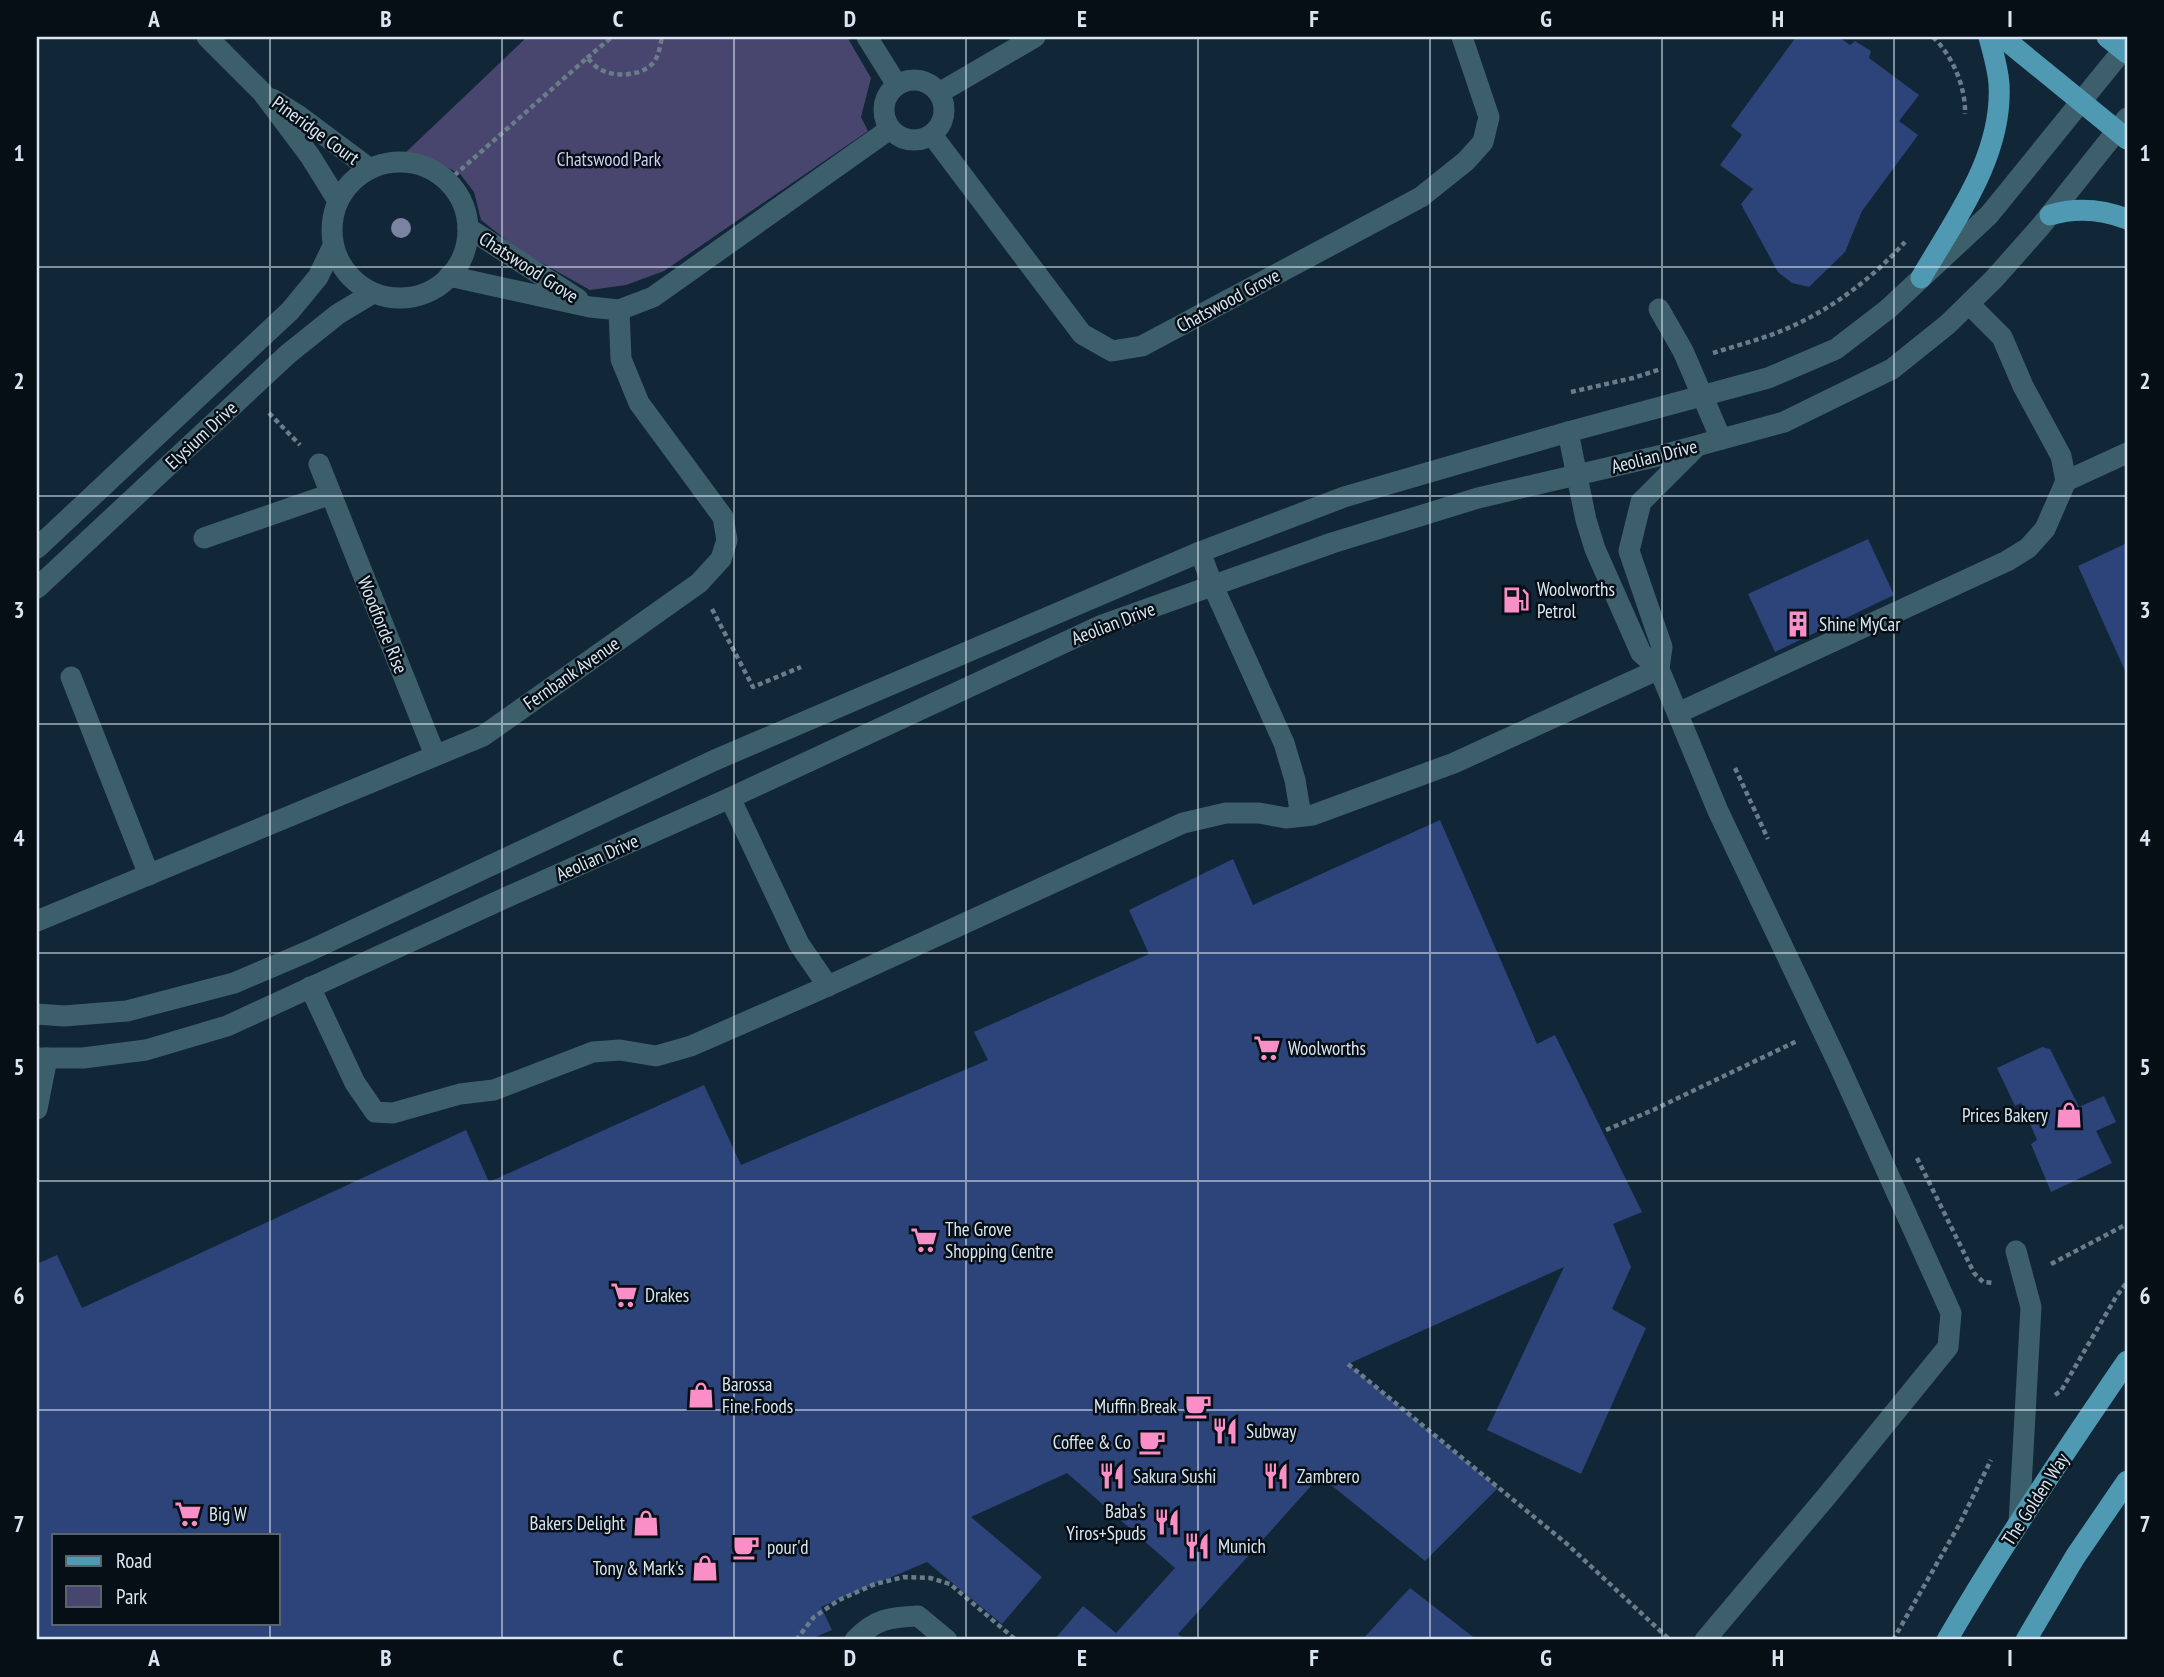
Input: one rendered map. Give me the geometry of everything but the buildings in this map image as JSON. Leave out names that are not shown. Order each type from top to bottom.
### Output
[{"type":"main road","points":[[1921,278],[1971,192],[1994,133],[1999,87],[1989,37]]},
{"type":"main road","points":[[2002,37],[2083,102],[2124,129]]},
{"type":"main road","points":[[2050,215],[2069,210],[2092,209],[2127,219]]},
{"type":"main road","name":"The Golden Way","points":[[1947,1640],[2019,1523],[2127,1361]]},
{"type":"main road","points":[[2026,1640],[2127,1480]]},
{"type":"street","name":"Pineridge Court","points":[[206,37],[262,92],[310,156],[338,201]]},
{"type":"street","points":[[867,37],[897,85]]},
{"type":"street","points":[[939,93],[1035,37]]},
{"type":"street","name":"Chatswood Grove","points":[[932,135],[1082,334],[1112,351],[1142,346],[1421,197],[1466,161],[1483,142],[1489,117],[1462,37]]},
{"type":"street","name":"Aeolian Drive","points":[[37,1014],[64,1016],[127,1011],[233,983],[309,951],[715,760],[1200,552],[1344,497],[1768,378],[1836,349],[1888,309],[1989,215],[2083,102],[2121,46]]},
{"type":"street","points":[[907,80],[919,80],[930,84],[939,93],[944,116],[932,135],[918,140],[902,138],[890,129],[884,116],[884,102],[888,93],[897,85],[907,80]]},
{"type":"street","name":"Pineridge Court","points":[[262,92],[370,169]]},
{"type":"street","name":"Chatswood Grove","points":[[449,276],[590,307],[620,310],[653,297],[890,129]]},
{"type":"street","name":"Aeolian Drive","points":[[42,1058],[83,1058],[146,1050],[227,1026],[730,798],[1100,625],[1332,543],[1478,498],[1697,446],[1784,422],[1892,369],[1948,324],[1994,279],[2124,129]]},
{"type":"street","points":[[390,163],[412,163],[432,170],[448,181],[461,199],[468,228],[465,251],[456,270],[437,287],[419,296],[395,298],[373,293],[353,280],[339,261],[333,246],[331,225],[338,201],[351,183],[370,169],[390,163]]},
{"type":"street","name":"Chatswood Grove","points":[[468,228],[590,307]]},
{"type":"street","name":"Elysium Drive","points":[[41,537],[290,311],[318,277],[333,246]]},
{"type":"street","name":"Elysium Drive","points":[[37,588],[288,354],[338,314],[373,293]]},
{"type":"street","points":[[1678,713],[1994,566],[2028,548],[2045,529],[2066,481],[2062,456],[2023,386],[2002,337],[1969,304]]},
{"type":"street","points":[[1659,309],[1688,361],[1721,439]]},
{"type":"street","name":"Fernbank Avenue","points":[[37,921],[482,736],[699,583],[721,559],[727,540],[723,517],[639,403],[621,359],[620,310]]},
{"type":"street","points":[[1568,432],[1586,520],[1595,549],[1641,653],[1659,669],[1718,811],[1951,1313],[1948,1347],[1705,1640]]},
{"type":"street","points":[[1659,669],[1662,646],[1629,551],[1641,502],[1697,446]]},
{"type":"street","points":[[2066,481],[2127,453]]},
{"type":"street","name":"Woodforde Rise","points":[[319,464],[435,755]]},
{"type":"street","points":[[204,538],[331,494]]},
{"type":"street","points":[[41,537],[69,559]]},
{"type":"street","points":[[1200,552],[1284,743],[1301,816]]},
{"type":"street","points":[[310,987],[355,1083],[375,1112],[393,1113],[460,1094],[494,1090],[593,1052],[620,1050],[656,1056],[679,1049],[828,986],[1183,822],[1226,813],[1259,813],[1286,818],[1313,815],[1454,763],[1659,669]]},
{"type":"street","points":[[71,677],[149,875]]},
{"type":"street","points":[[730,798],[799,944],[828,986]]},
{"type":"street","points":[[37,1110],[42,1058]]},
{"type":"street","points":[[2015,1251],[2031,1307],[2019,1523]]},
{"type":"street","points":[[855,1640],[864,1631],[890,1617],[918,1616],[947,1640]]},
{"type":"path","points":[[448,181],[612,37]]},
{"type":"path","points":[[587,58],[599,69],[611,74],[630,74],[652,64],[658,54],[662,37]]},
{"type":"path","points":[[1933,37],[1943,46],[1961,83],[1964,119]]},
{"type":"path","points":[[1570,392],[1633,378],[1782,331],[1840,300],[1892,257],[1909,237]]},
{"type":"path","points":[[269,413],[319,464]]},
{"type":"path","points":[[715,614],[752,687],[801,667]]},
{"type":"path","points":[[1733,762],[1772,848]]},
{"type":"path","points":[[1606,1130],[1821,1029]]},
{"type":"path","points":[[1917,1158],[1974,1273],[1983,1282],[2004,1284],[2024,1277],[2127,1224]]},
{"type":"path","points":[[1348,1364],[1567,1544],[1670,1640]]},
{"type":"green space","name":"Chatswood Park","points":[[527,37],[847,37],[871,78],[861,117],[868,131],[664,271],[626,285],[590,290],[519,250],[481,220],[474,192],[460,174],[424,156],[403,155]]},
{"type":"place","name":"Woolworths Petrol","points":[[1516,600]]},
{"type":"place","name":"Shine MyCar","points":[[1798,624]]},
{"type":"place","name":"Woolworths","points":[[1267,1048]]},
{"type":"place","name":"Prices Bakery","points":[[2069,1115]]},
{"type":"place","name":"The Grove Shopping Centre","points":[[924,1240]]},
{"type":"place","name":"Drakes","points":[[624,1295]]},
{"type":"place","name":"Barossa Fine Foods","points":[[701,1395]]},
{"type":"place","name":"Muffin Break","points":[[1198,1406]]},
{"type":"place","name":"Subway","points":[[1225,1431]]},
{"type":"place","name":"Coffee & Co","points":[[1152,1442]]},
{"type":"place","name":"Sakura Sushi","points":[[1112,1476]]},
{"type":"place","name":"Zambrero","points":[[1276,1476]]},
{"type":"place","name":"Big W","points":[[188,1514]]},
{"type":"place","name":"Baba's Yiros+Spuds","points":[[1167,1522]]},
{"type":"place","name":"Bakers Delight","points":[[646,1523]]},
{"type":"place","name":"Munich","points":[[1197,1546]]},
{"type":"place","name":"pour'd","points":[[746,1547]]},
{"type":"place","name":"Tony & Mark's","points":[[705,1568]]}]
